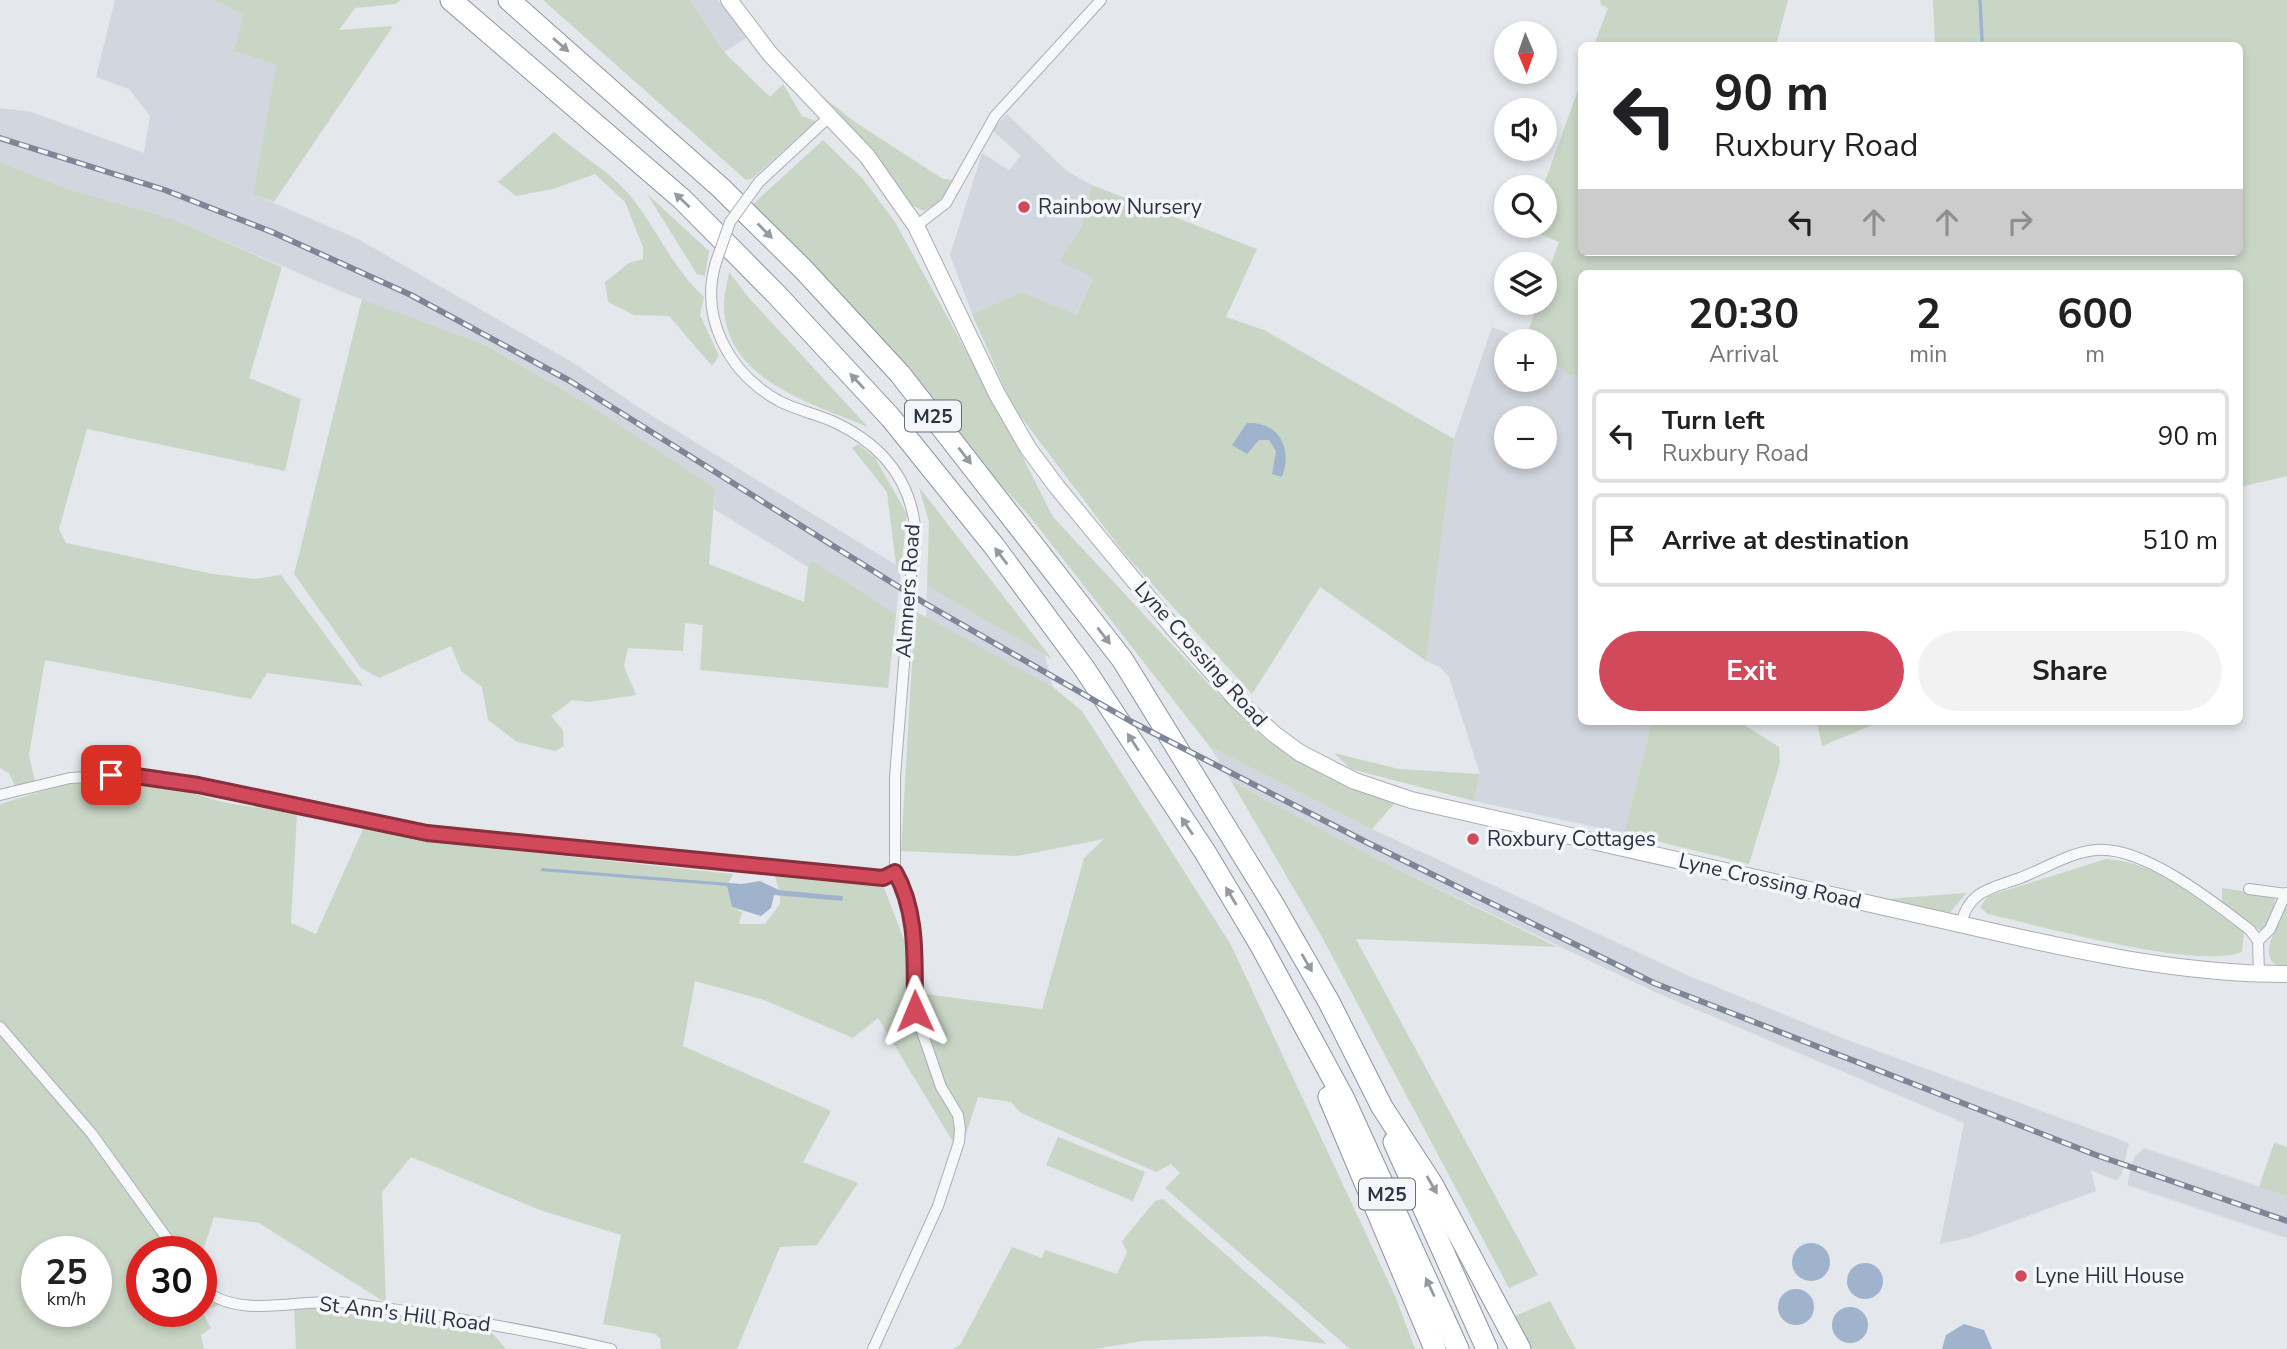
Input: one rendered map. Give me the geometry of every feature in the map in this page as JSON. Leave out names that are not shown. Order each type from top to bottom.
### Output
[{"type":"highway","name":"M25","points":[[451,0],[682,199],[777,295],[891,418],[994,546],[1084,668],[1205,852],[1260,944],[1344,1100],[1458,1349]]},
{"type":"highway","name":"M25","points":[[509,0],[721,188],[804,270],[900,374],[1122,659],[1273,904],[1329,1002],[1382,1107],[1396,1150],[1487,1349]]},
{"type":"highway","points":[[1311,1041],[1332,1107],[1435,1349]]},
{"type":"highway","points":[[1382,1107],[1432,1184],[1520,1349]]},
{"type":"street","name":"Lyne Crossing Road","points":[[729,0],[770,54],[867,156],[916,226],[997,394],[1049,478],[1235,698],[1274,734],[1300,753],[1354,780],[1411,800],[1961,924],[2154,965],[2287,974]]},
{"type":"street","points":[[916,226],[946,203],[995,116],[1101,0]]},
{"type":"street","name":"Almners Road","points":[[830,116],[759,182],[730,222],[716,262],[711,287],[713,313],[726,352],[750,380],[780,402],[834,422],[865,439],[889,460],[913,505],[915,526],[895,778],[895,872]]},
{"type":"street","points":[[0,795],[70,778],[129,775],[198,785],[427,833],[883,878],[895,872],[908,894],[914,931],[915,1011],[941,1087],[958,1115],[960,1129],[959,1142],[938,1206],[873,1349]]},
{"type":"street","points":[[1961,924],[1966,907],[1983,891],[2078,853],[2114,849],[2152,863],[2245,927],[2258,940],[2259,974]]},
{"type":"street","points":[[2249,890],[2286,893],[2270,929],[2258,940]]},
{"type":"street","points":[[0,1027],[92,1134],[165,1236]]},
{"type":"street","name":"St Ann's Hill Road","points":[[217,1298],[258,1305],[336,1302],[479,1321],[611,1349]]},
{"type":"shaded area","points":[[115,0],[214,0],[243,15],[234,51],[276,65],[253,194],[358,239],[577,365],[638,407],[896,565],[901,570],[896,614],[812,560],[808,567],[714,509],[715,488],[586,403],[487,345],[345,293],[173,219],[68,189],[0,162],[0,108],[31,112],[144,153],[150,116],[129,89],[96,77]]},
{"type":"shaded area","points":[[690,0],[718,0],[746,38],[724,52]]},
{"type":"shaded area","name":"Rainbow Nursery","points":[[1007,114],[1067,171],[1092,185],[1081,228],[1060,261],[1093,278],[1075,316],[1022,292],[972,314],[950,255],[982,153],[1009,170],[1021,156],[992,130]]},
{"type":"shaded area","points":[[1492,327],[1497,329],[1494,329],[1494,392],[1557,392],[1557,362],[1567,373],[1578,374],[1578,725],[1651,725],[1624,833],[1474,801],[1480,774],[1449,677],[1440,667],[1426,661],[1454,439]]},
{"type":"shaded area","points":[[927,586],[1045,655],[1053,687],[926,618]]},
{"type":"shaded area","points":[[1210,747],[1372,829],[1687,975],[1842,1038],[2129,1143],[2122,1173],[2117,1181],[2091,1170],[2096,1191],[1971,1237],[1940,1244],[1964,1123],[1655,992],[1379,860],[1231,781]]},
{"type":"shaded area","points":[[2144,1148],[2287,1196],[2287,1238],[2127,1185],[2134,1157]]},
{"type":"green space","points":[[214,0],[401,0],[395,4],[355,8],[339,30],[393,26],[274,202],[253,194],[276,65],[234,51],[243,15]]},
{"type":"green space","points":[[543,0],[690,0],[724,52],[770,97],[783,84],[802,116],[816,121],[753,178],[746,180]]},
{"type":"green space","points":[[1600,0],[1788,0],[1777,42],[1595,42],[1608,8],[1601,5]]},
{"type":"green space","points":[[1933,0],[2287,0],[2287,476],[2243,486],[2243,270],[1578,270],[1578,375],[1567,374],[1557,362],[1557,329],[1529,329],[1534,315],[1557,315],[1555,252],[1559,242],[1549,238],[1557,238],[1557,175],[1547,175],[1552,161],[1557,161],[1557,148],[1578,90],[1578,256],[2243,256],[2243,42],[1935,42]]},
{"type":"green space","points":[[814,90],[855,122],[943,179],[954,180],[941,199],[923,211],[910,204]]},
{"type":"green space","points":[[554,132],[626,191],[672,259],[704,297],[700,315],[719,356],[712,366],[669,316],[634,315],[608,302],[605,282],[629,263],[643,259],[643,247],[625,202],[595,174],[553,189],[516,196],[498,182]]},
{"type":"green space","points":[[823,140],[863,179],[895,222],[1002,416],[1053,517],[1219,695],[1307,765],[1394,804],[1372,829],[1210,747],[1031,518],[752,205]]},
{"type":"green space","points":[[0,162],[68,189],[173,219],[282,267],[249,378],[301,399],[285,471],[87,429],[59,529],[66,543],[213,574],[255,579],[281,575],[363,686],[267,673],[251,699],[45,660],[29,755],[35,781],[15,786],[9,773],[0,768]]},
{"type":"green space","points":[[1092,185],[1257,249],[1226,317],[1264,330],[1454,439],[1426,661],[1320,587],[1252,694],[1124,553],[1012,405],[972,314],[1022,292],[1076,315],[1093,278],[1059,261],[1081,228]]},
{"type":"green space","points":[[647,194],[709,251],[705,276],[697,274]]},
{"type":"green space","points":[[729,272],[749,298],[868,427],[800,399],[777,386],[757,372],[741,355],[729,334],[724,310]]},
{"type":"green space","points":[[362,299],[486,345],[586,403],[715,488],[709,564],[804,602],[808,567],[812,560],[896,614],[888,688],[700,670],[703,625],[685,623],[683,651],[628,648],[624,666],[636,695],[589,702],[572,700],[551,716],[563,730],[564,746],[555,751],[517,742],[488,720],[482,687],[461,671],[451,646],[379,678],[361,668],[294,574]]},
{"type":"green space","points":[[858,444],[875,458],[907,514],[901,570],[896,565],[887,492],[852,448]]},
{"type":"green space","points":[[919,487],[1052,659],[927,586],[929,522]]},
{"type":"green space","points":[[915,611],[1053,687],[1082,711],[1231,945],[1396,1298],[1415,1349],[1350,1349],[1165,1188],[1180,1173],[1171,1164],[1156,1172],[1021,1113],[1011,1102],[978,1097],[956,1165],[947,1161],[953,1142],[878,1018],[853,1038],[764,1000],[695,981],[683,1046],[831,1111],[803,1162],[858,1183],[817,1245],[780,1247],[737,1349],[661,1349],[660,1338],[655,1334],[603,1324],[621,1235],[540,1210],[411,1157],[382,1192],[386,1303],[259,1223],[214,1217],[208,1236],[126,1236],[126,1327],[210,1327],[201,1335],[204,1349],[0,1349],[0,804],[66,784],[148,780],[222,802],[297,814],[291,923],[316,934],[364,827],[535,853],[733,874],[727,886],[732,907],[742,912],[739,924],[765,924],[780,904],[780,895],[842,901],[842,896],[779,890],[774,873],[883,885],[925,994],[1042,1009],[1084,858],[1104,839],[1017,856],[901,851]]},
{"type":"green space","points":[[1651,725],[1744,725],[1779,747],[1780,763],[1749,864],[1624,833]]},
{"type":"green space","points":[[1818,725],[1872,725],[1822,746]]},
{"type":"green space","points":[[1334,753],[1399,769],[1480,774],[1474,801],[1351,769]]},
{"type":"green space","points":[[1231,781],[1379,860],[1557,947],[1356,939],[1538,1275],[1509,1288],[1322,937]]},
{"type":"green space","points":[[2106,859],[2144,868],[2196,897],[2244,932],[2242,952],[2220,956],[2155,951],[1988,914],[1980,907],[1988,896]]},
{"type":"green space","points":[[2222,888],[2274,896],[2275,906],[2268,924],[2261,931],[2222,903]]},
{"type":"green space","points":[[1966,893],[1949,914],[1886,899]]},
{"type":"green space","points":[[2287,906],[2287,967],[2276,965],[2269,951],[2274,932]]},
{"type":"green space","points":[[1058,1137],[1145,1172],[1133,1201],[1046,1165]]},
{"type":"green space","points":[[2274,1143],[2287,1147],[2287,1196],[2259,1187]]},
{"type":"green space","points":[[1163,1199],[1327,1344],[1267,1336],[1142,1341],[1095,1349],[953,1349],[960,1345],[1012,1247],[1042,1258],[1045,1250],[1117,1274],[1127,1252],[1122,1241],[1155,1201]]},
{"type":"green space","points":[[1550,1301],[1576,1349],[1532,1349],[1515,1316]]},
{"type":"green space","points":[[335,1306],[486,1326],[506,1349],[296,1349],[294,1308]]},
{"type":"water","points":[[1247,423],[1268,427],[1281,439],[1286,456],[1282,477],[1272,474],[1276,451],[1269,440],[1259,440],[1247,454],[1232,445]]},
{"type":"water","points":[[542,868],[742,884],[760,881],[779,890],[843,896],[842,901],[774,895],[771,908],[761,916],[732,907],[727,886],[540,871]]},
{"type":"water","points":[[1811,1243],[1824,1249],[1830,1262],[1824,1275],[1811,1281],[1798,1275],[1792,1262],[1798,1249]]},
{"type":"water","points":[[1865,1263],[1878,1268],[1883,1281],[1878,1294],[1865,1299],[1852,1294],[1847,1281],[1852,1268]]},
{"type":"water","points":[[1796,1289],[1809,1294],[1814,1307],[1809,1320],[1796,1325],[1783,1320],[1778,1307],[1783,1294]]},
{"type":"water","points":[[1850,1307],[1863,1312],[1868,1325],[1863,1338],[1850,1343],[1837,1338],[1832,1325],[1837,1312]]},
{"type":"water","points":[[1964,1324],[1984,1330],[1992,1349],[1942,1349],[1946,1335]]},
{"type":"waterway","points":[[1980,0],[1982,40]]},
{"type":"railway","points":[[0,138],[165,190],[272,232],[411,295],[570,381],[926,604],[1132,722],[1366,842],[1654,983],[2096,1155],[2287,1221]]},
{"type":"place","name":"Rainbow Nursery","points":[[1024,207]]},
{"type":"place","name":"Roxbury Cottages","points":[[1473,839]]},
{"type":"place","name":"Lyne Hill House","points":[[2021,1276]]},
{"type":"route","points":[[111,775],[198,785],[427,833],[883,878],[890,877],[895,872],[908,894],[914,931],[915,1011]]}]
